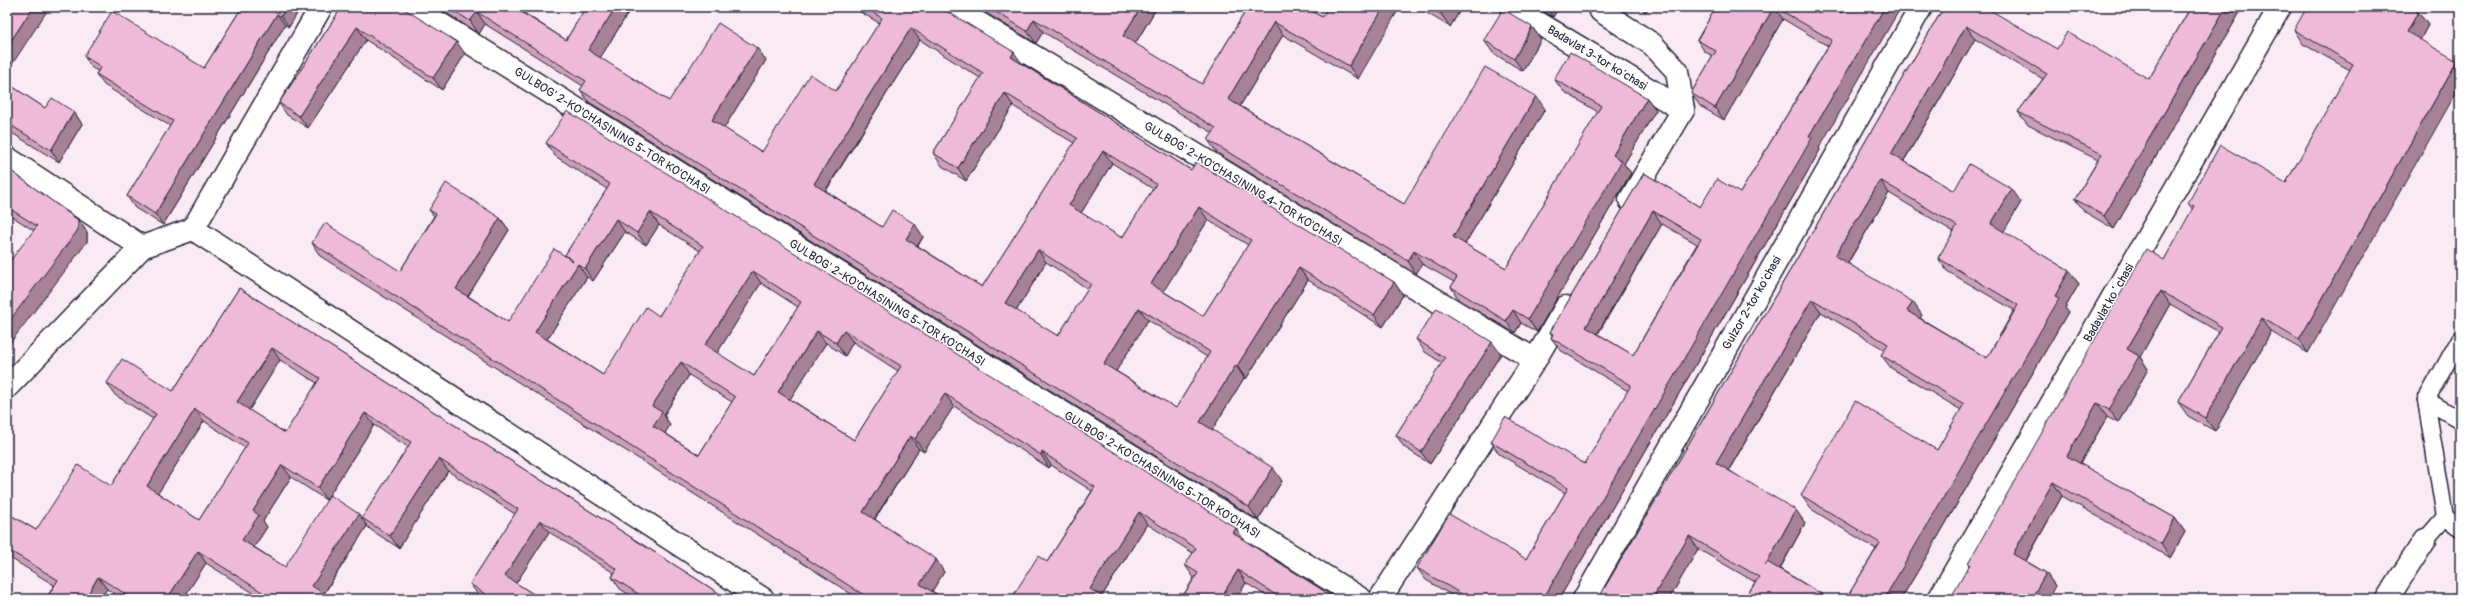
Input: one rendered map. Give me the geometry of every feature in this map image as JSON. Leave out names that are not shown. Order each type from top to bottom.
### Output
[{"type":"street","points":[[7,387],[142,248],[193,229],[321,7]]},
{"type":"street","name":"GULBOG' 2-KO'CHASINING 5-TOR KO'CHASI","points":[[413,7],[1361,599]]},
{"type":"street","name":"GULBOG' 2-KO'CHASINING 4-TOR KO'CHASI","points":[[952,7],[1535,360]]},
{"type":"street","name":"Badavlat 3-tor koʼchasi","points":[[1512,7],[1683,110]]},
{"type":"street","points":[[1598,7],[1601,11],[1652,44],[1677,71],[1683,110],[1619,218]]},
{"type":"street","name":"Gulzor 2-tor koʼchasi","points":[[1584,599],[1921,7]]},
{"type":"street","name":"Badavlat koʻchasi","points":[[1939,599],[2280,7]]},
{"type":"street","points":[[7,158],[142,248]]},
{"type":"street","points":[[193,229],[763,599]]},
{"type":"street","points":[[1380,599],[1535,360],[1575,292]]},
{"type":"street","points":[[2386,599],[2425,540]]},
{"type":"lane","points":[[2460,340],[2426,400],[2445,517],[2460,528]]},
{"type":"lane","points":[[2426,400],[2460,420]]},
{"type":"lane","points":[[2425,540],[2445,517]]},
{"type":"building","points":[[7,7],[33,7],[7,47]]},
{"type":"building","points":[[242,7],[286,7],[281,16],[277,14],[155,214],[127,196],[173,121],[96,74],[101,67],[84,56],[112,11],[204,68]]},
{"type":"building","points":[[342,7],[401,7],[457,42],[433,78],[357,27],[299,116],[279,103]]},
{"type":"building","points":[[448,7],[513,7],[566,40],[586,7],[616,7],[588,50],[669,101],[718,23],[757,48],[712,120],[762,152],[810,74],[836,91],[882,18],[864,7],[940,7],[1014,52],[1011,57],[1191,170],[1196,162],[1394,282],[1374,315],[1299,268],[1237,366],[1236,365],[1200,422],[1273,468],[1249,507],[580,90],[586,81],[477,12],[470,21]],"holes":[[[911,28],[983,73],[933,153],[958,168],[1005,93],[1077,138],[982,287],[906,239],[915,224],[892,210],[882,227],[814,184]],[[1103,151],[1156,184],[1122,238],[1069,205]],[[1199,207],[1251,240],[1203,316],[1151,284]],[[1038,250],[1091,284],[1058,336],[1005,303]],[[1139,308],[1210,352],[1176,408],[1104,364]]]},
{"type":"building","points":[[988,7],[1071,7],[1076,10],[1077,7],[1141,7],[1123,36],[1202,84],[1248,7],[1304,7],[1322,17],[1328,7],[1384,7],[1349,66],[1274,22],[1228,99],[1404,204],[1485,67],[1536,96],[1453,237],[1506,268],[1601,106],[1554,79],[1570,52],[1647,98],[1613,155],[1622,161],[1528,319],[1513,310],[1506,321],[1451,287],[1457,277],[1414,251],[1408,261],[1208,140],[1216,128],[1034,19],[1027,31]]},
{"type":"building","points":[[1429,7],[1446,7],[1441,14]]},
{"type":"building","points":[[1716,7],[1774,7],[1715,108],[1691,93],[1716,51],[1697,40]]},
{"type":"building","points":[[1775,7],[1833,7],[1842,13],[1846,7],[1885,7],[1809,136],[1812,138],[1543,599],[1470,599],[1417,568],[1449,514],[1526,559],[1568,488],[1491,442],[1505,417],[1585,464],[1631,385],[1551,338],[1553,334],[1550,332],[1644,173],[1700,207],[1717,179],[1740,193],[1832,40]],"holes":[[[1653,211],[1701,239],[1633,355],[1586,327]]]},
{"type":"building","points":[[1944,7],[1985,7],[2057,49],[2067,32],[2149,79],[2191,7],[2226,7],[2104,216],[2075,199],[2102,154],[2018,112],[2047,74],[1966,26],[1891,154],[1954,191],[1969,164],[2012,189],[1991,224],[2069,271],[2055,296],[2059,299],[1884,599],[1846,599],[1880,543],[1801,495],[1855,401],[1937,450],[1964,404],[1881,355],[1888,344],[1812,299],[1716,463],[1796,510],[1767,562],[1830,599],[1757,599],[1748,594],[1759,577],[1689,536],[1652,599],[1598,599]],"holes":[[[1880,180],[1957,226],[1938,258],[2018,305],[1987,358],[1907,311],[1913,302],[1835,256]]]},
{"type":"building","points":[[2307,7],[2410,7],[2418,12],[2407,32],[2457,61],[2299,340],[2262,318],[2205,418],[2178,402],[2222,327],[2161,291],[2127,349],[2139,356],[2109,410],[2097,403],[2067,456],[2175,518],[2161,544],[2053,482],[2013,554],[2046,573],[2031,599],[1950,599],[1970,564],[1968,563],[2146,249],[2164,260],[2194,206],[2188,203],[2220,145],[2286,183],[2353,64],[2294,30]]},
{"type":"building","points":[[1503,9],[1532,27],[1514,59],[1484,40]]},
{"type":"building","points":[[7,83],[45,108],[52,98],[74,112],[51,150],[7,123]]},
{"type":"building","points":[[567,111],[1236,528],[1233,533],[1330,595],[1328,599],[1282,599],[1238,570],[1220,599],[1181,599],[1198,573],[1185,565],[1196,548],[1139,512],[1090,589],[1106,599],[1011,599],[1038,556],[1047,562],[1095,487],[1042,452],[1041,455],[945,394],[915,439],[910,436],[863,512],[936,559],[920,584],[944,599],[870,599],[312,243],[325,223],[400,271],[436,214],[429,210],[446,183],[500,218],[456,289],[508,322],[554,249],[573,261],[565,255],[610,184],[546,143]],"holes":[[[650,212],[703,246],[659,316],[646,307],[603,375],[535,332],[578,264],[585,269],[616,219],[637,233]],[[753,271],[801,302],[754,376],[705,345]],[[844,330],[901,366],[854,440],[778,392],[817,331],[836,343]],[[681,362],[735,397],[699,455],[653,426],[662,412],[652,406]]]},
{"type":"building","points":[[7,168],[78,220],[78,230],[7,324],[7,265],[37,226],[7,207]]},
{"type":"building","points":[[239,288],[728,599],[646,599],[612,577],[617,569],[540,520],[505,576],[541,599],[485,599],[488,596],[470,584],[518,509],[439,459],[390,536],[362,518],[411,442],[365,413],[318,488],[282,465],[253,511],[259,515],[242,540],[285,567],[330,495],[359,514],[312,586],[332,599],[273,599],[198,551],[167,599],[134,599],[98,577],[85,599],[46,599],[58,580],[7,549],[7,513],[36,530],[78,465],[111,486],[156,414],[107,383],[122,359],[173,391]],"holes":[[[272,348],[320,378],[285,433],[237,402]],[[195,409],[248,443],[199,520],[147,486]]]},
{"type":"building","points":[[1437,308],[1492,342],[1421,452],[1396,435],[1445,358],[1416,339]]}]
